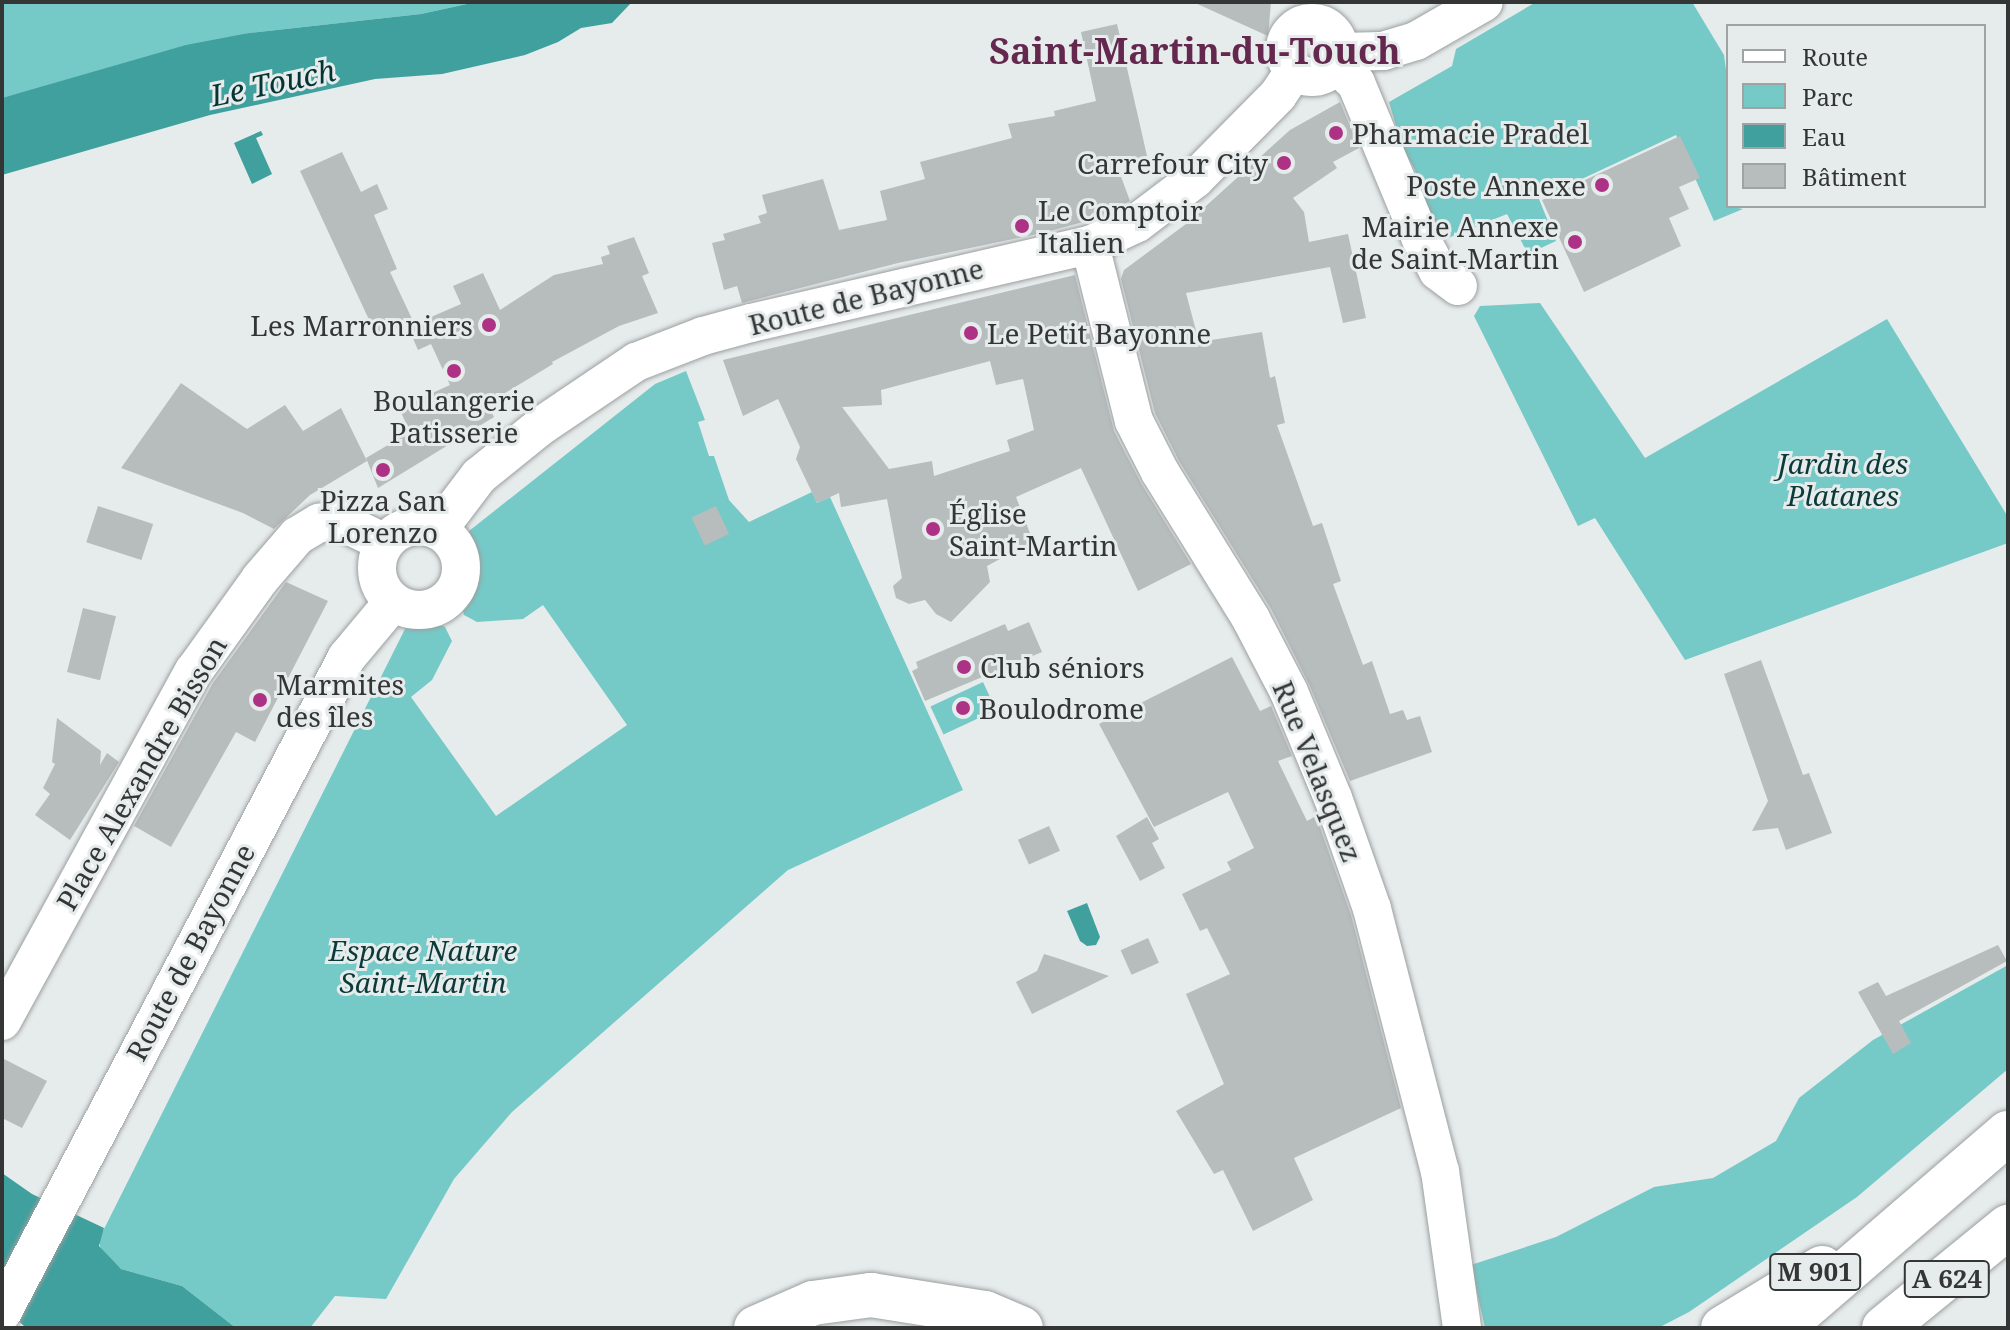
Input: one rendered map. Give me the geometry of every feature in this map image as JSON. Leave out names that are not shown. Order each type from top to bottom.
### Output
[{"type":"highway","name":"A 624","points":[[1781,1328],[2008,1133]]},
{"type":"highway","name":"M 901","points":[[1723,1328],[1908,1220]]},
{"type":"highway","name":"A 624","points":[[1884,1328],[2008,1227]]},
{"type":"highway","points":[[756,1328],[813,1303],[871,1295],[985,1313],[1021,1328]]},
{"type":"street","points":[[1458,286],[1438,271],[1421,239],[1356,83],[1338,58],[1338,39],[1330,28],[1304,13],[1285,45],[1285,55],[1294,71],[1316,78],[1338,58],[1383,51],[1416,41],[1484,2]]},
{"type":"street","name":"Route de Bayonne","points":[[438,530],[479,476],[541,426],[636,362],[703,336],[751,323],[1090,245],[1158,209],[1195,179],[1278,95],[1294,71]]},
{"type":"street","name":"Rue Velasquez","points":[[1090,245],[1134,421],[1160,472],[1251,619],[1289,692],[1333,798],[1367,895],[1440,1171],[1462,1328]]},
{"type":"street","name":"Place Alexandre Bisson","points":[[2,1021],[194,671],[260,579],[297,536],[319,523],[340,521],[385,543]]},
{"type":"street","points":[[409,527],[438,530],[456,548],[461,571],[452,594],[427,610],[409,610],[385,594],[376,574],[379,552],[385,543],[409,527]]},
{"type":"street","name":"Route de Bayonne","points":[[2,1313],[62,1192],[347,657],[393,602]]},
{"type":"green space","points":[[2,2],[476,2],[421,14],[249,33],[2,98]]},
{"type":"green space","points":[[1536,2],[1692,2],[1724,55],[1726,208],[1743,209],[1714,221],[1676,135],[1539,199],[1556,241],[1528,254],[1507,214],[1448,238],[1431,218],[1415,170],[1403,149],[1389,102],[1452,66],[1456,49]]},
{"type":"green space","name":"Jardin des Platanes","points":[[1540,303],[1645,458],[1887,319],[2008,517],[2008,543],[1685,660],[1595,518],[1578,526],[1474,316],[1480,306]]},
{"type":"green space","name":"Espace Nature Saint-Martin","points":[[686,371],[705,420],[698,422],[709,456],[714,456],[729,500],[749,522],[812,492],[817,503],[830,497],[963,790],[788,870],[512,1112],[454,1179],[386,1299],[335,1296],[310,1328],[236,1328],[182,1286],[121,1269],[101,1251],[99,1239],[406,627],[434,621],[445,627],[452,641],[432,680],[411,697],[496,816],[627,725],[543,605],[523,619],[477,622],[464,615],[461,603],[471,573],[469,531],[655,384]]},
{"type":"green space","name":"Boulodrome","points":[[983,682],[996,710],[944,735],[930,707]]},
{"type":"green space","points":[[2008,965],[2008,1069],[1857,1197],[1689,1312],[1658,1328],[1485,1328],[1471,1265],[1556,1237],[1654,1187],[1713,1178],[1776,1141],[1799,1098],[1873,1040]]},
{"type":"water","name":"Le Touch","points":[[476,2],[632,2],[612,23],[581,28],[558,42],[525,55],[442,74],[375,79],[210,115],[2,175],[2,98],[186,45],[249,33],[421,14]]},
{"type":"water","points":[[261,131],[263,135],[256,138],[272,174],[252,184],[234,143]]},
{"type":"water","points":[[1087,903],[1100,937],[1096,945],[1087,946],[1080,941],[1067,911]]},
{"type":"water","points":[[2,1173],[32,1194],[104,1228],[99,1246],[121,1269],[182,1286],[236,1328],[26,1328],[2,1305]]},
{"type":"building","points":[[1193,2],[1271,2],[1268,36]]},
{"type":"building","points":[[1117,24],[1147,156],[1116,163],[1130,201],[1091,220],[1042,233],[898,263],[742,303],[737,286],[724,290],[712,243],[725,240],[723,234],[761,223],[758,216],[767,213],[762,195],[823,179],[839,230],[887,220],[880,191],[925,179],[920,162],[1012,138],[1008,124],[1055,116],[1054,111],[1096,101],[1081,32]]},
{"type":"building","points":[[1340,102],[1359,148],[1333,162],[1337,168],[1293,198],[1304,212],[1309,242],[1348,234],[1366,318],[1343,323],[1330,267],[1186,293],[1199,342],[1262,332],[1270,378],[1275,376],[1285,423],[1277,425],[1313,526],[1322,523],[1341,581],[1333,584],[1363,665],[1372,661],[1390,714],[1403,710],[1407,720],[1420,716],[1432,752],[1350,781],[1309,684],[1271,609],[1179,461],[1155,413],[1121,279],[1124,270],[1186,224],[1290,130]]},
{"type":"building","points":[[1680,136],[1700,178],[1679,187],[1689,209],[1669,218],[1681,246],[1584,292],[1542,200]]},
{"type":"building","points":[[342,152],[361,192],[377,184],[388,209],[374,215],[397,269],[390,272],[413,321],[377,337],[300,171]]},
{"type":"building","points":[[634,237],[649,273],[642,276],[658,313],[619,326],[552,362],[487,404],[494,417],[378,488],[366,458],[410,432],[399,408],[450,385],[431,344],[418,350],[408,327],[461,304],[453,286],[483,273],[500,310],[554,275],[603,264],[601,257],[610,254],[607,246]]},
{"type":"building","points":[[1075,275],[1114,431],[1141,483],[1191,564],[1138,591],[1081,468],[1016,497],[1033,541],[987,566],[990,582],[951,622],[936,614],[925,600],[909,604],[896,598],[893,586],[902,578],[887,499],[841,507],[839,493],[817,503],[796,459],[800,447],[778,399],[743,416],[723,360]],"holes":[[[990,361],[996,385],[1023,379],[1034,430],[1007,440],[1010,451],[934,476],[932,461],[889,469],[842,407],[882,405],[881,390]]]},
{"type":"building","points":[[181,383],[247,429],[285,405],[303,431],[341,408],[367,461],[310,495],[274,529],[243,513],[121,468]]},
{"type":"building","points":[[98,506],[153,524],[141,560],[86,542]]},
{"type":"building","points":[[716,506],[729,534],[705,546],[692,517]]},
{"type":"building","points":[[286,582],[328,601],[255,742],[236,732],[171,847],[134,826],[213,683]]},
{"type":"building","points":[[83,608],[116,616],[100,680],[67,672]]},
{"type":"building","name":"Club séniors","points":[[1029,622],[1042,652],[925,701],[912,671],[918,668],[916,662],[1005,624],[1008,631]]},
{"type":"building","points":[[1232,657],[1260,711],[1271,706],[1292,756],[1278,761],[1307,821],[1316,816],[1351,915],[1401,1108],[1294,1158],[1313,1200],[1253,1231],[1223,1170],[1214,1174],[1176,1111],[1224,1084],[1186,994],[1230,974],[1207,928],[1200,931],[1182,894],[1231,870],[1227,862],[1254,848],[1228,792],[1154,827],[1099,724]]},
{"type":"building","points":[[1761,660],[1803,775],[1809,773],[1832,833],[1786,850],[1778,828],[1752,831],[1768,801],[1724,674]]},
{"type":"building","points":[[57,718],[101,751],[100,765],[107,753],[119,762],[70,840],[35,815],[50,794],[43,788],[55,764],[52,762]]},
{"type":"building","points":[[1147,817],[1159,839],[1152,843],[1165,868],[1140,881],[1116,836]]},
{"type":"building","points":[[1049,826],[1060,851],[1029,864],[1018,840]]},
{"type":"building","points":[[1148,938],[1159,963],[1132,975],[1121,950]]},
{"type":"building","points":[[1998,945],[2007,961],[1899,1021],[1911,1043],[1893,1054],[1858,992],[1878,982],[1886,996]]},
{"type":"building","points":[[1044,954],[1109,976],[1032,1014],[1016,982],[1037,971]]},
{"type":"building","points":[[2,1058],[47,1081],[22,1128],[2,1118]]},
{"type":"place","name":"Pharmacie Pradel","points":[[1336,133]]},
{"type":"place","name":"Carrefour City","points":[[1284,163]]},
{"type":"place","name":"Poste Annexe","points":[[1602,185]]},
{"type":"place","name":"Le Comptoir Italien","points":[[1022,226]]},
{"type":"place","name":"Mairie Annexe de Saint-Martin","points":[[1575,242]]},
{"type":"place","name":"Les Marronniers","points":[[489,325]]},
{"type":"place","name":"Le Petit Bayonne","points":[[971,333]]},
{"type":"place","name":"Boulangerie Patisserie","points":[[454,371]]},
{"type":"place","name":"Pizza San Lorenzo","points":[[383,470]]},
{"type":"place","name":"Église Saint-Martin","points":[[933,529]]},
{"type":"place","name":"Club séniors","points":[[964,667]]},
{"type":"place","name":"Marmites des îles","points":[[260,700]]},
{"type":"place","name":"Boulodrome","points":[[963,708]]},
{"type":"district","name":"Saint-Martin-du-Touch","points":[[1195,51]]}]
